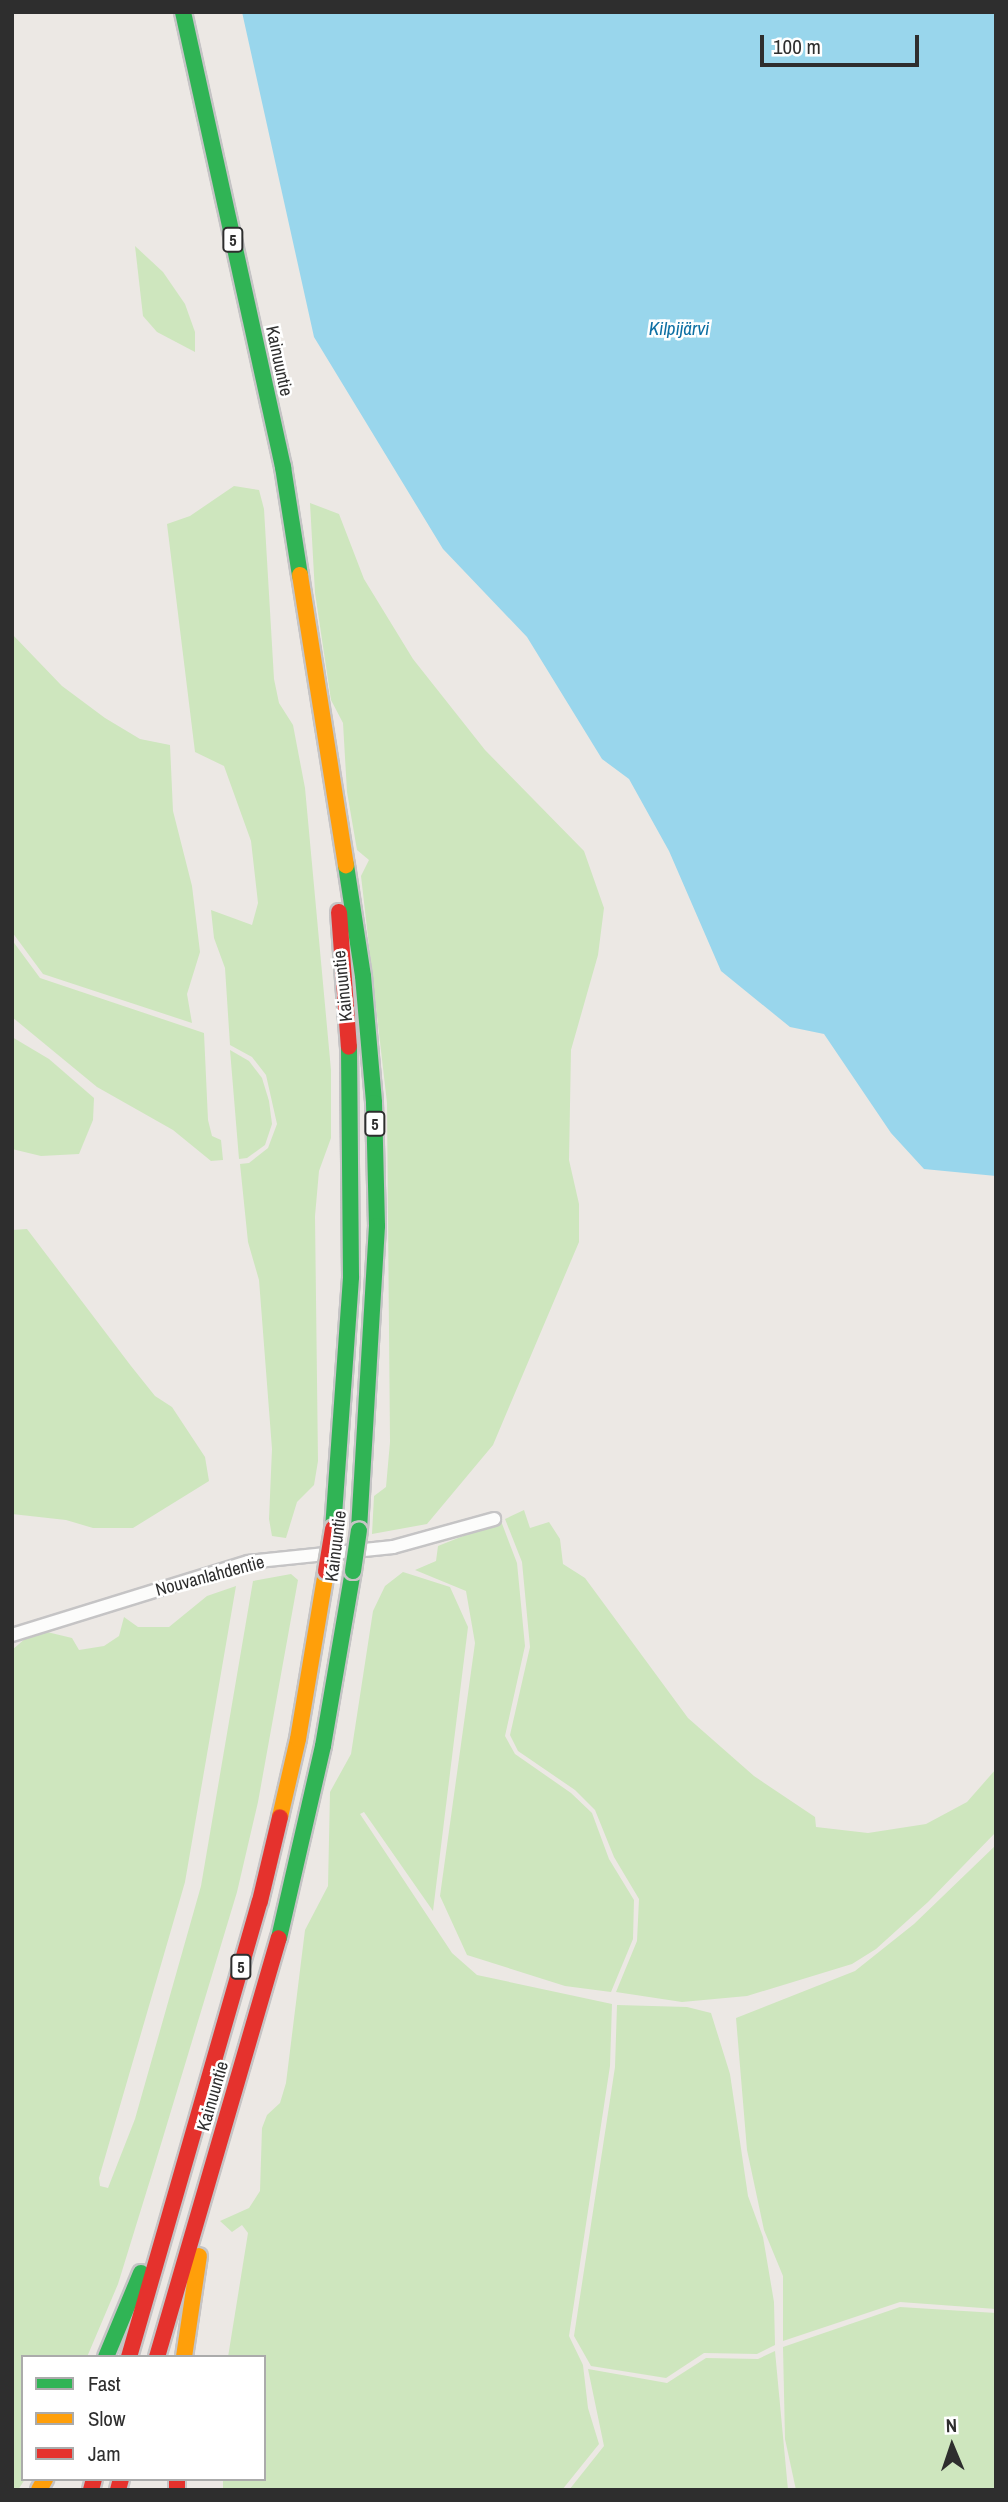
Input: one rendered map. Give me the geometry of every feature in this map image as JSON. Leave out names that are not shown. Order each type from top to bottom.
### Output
[{"type":"highway","name":"Kainuuntie","points":[[158,2355],[211,2175],[300,1850],[359,1530],[375,1314],[374,1103],[363,976],[283,467],[183,12]]},
{"type":"highway","name":"Kainuuntie","points":[[131,2355],[260,1901],[298,1740],[332,1529],[351,1277],[352,1150],[349,1041],[321,721]]},
{"type":"highway","points":[[107,2355],[187,2160]]},
{"type":"highway","points":[[184,2355],[211,2175]]},
{"type":"street","name":"Nouvanlahdentie","points":[[12,1635],[248,1562],[393,1547],[494,1519]]},
{"type":"green space","points":[[135,246],[163,272],[185,304],[195,332],[195,352],[157,332],[143,316]]},
{"type":"green space","points":[[234,486],[259,490],[264,509],[274,679],[279,703],[293,725],[305,788],[331,1070],[331,1138],[319,1171],[315,1216],[318,1461],[314,1485],[297,1502],[286,1538],[272,1536],[269,1519],[272,1449],[259,1280],[248,1242],[240,1164],[249,1163],[268,1148],[277,1124],[266,1075],[252,1057],[230,1045],[225,968],[214,938],[211,910],[252,925],[258,903],[251,841],[224,766],[195,752],[167,524],[190,516]]},
{"type":"green space","points":[[310,503],[339,514],[364,579],[413,659],[485,750],[584,851],[604,908],[598,955],[571,1050],[569,1160],[579,1204],[579,1242],[493,1445],[427,1524],[372,1534],[374,1496],[386,1487],[390,1442],[387,1103],[361,876],[369,860],[357,850],[347,792],[343,723],[331,700],[315,593]]},
{"type":"green space","points":[[12,634],[62,686],[105,718],[140,739],[170,745],[173,811],[192,886],[200,952],[187,994],[192,1023],[43,974],[12,932]]},
{"type":"green space","points":[[12,940],[40,978],[204,1033],[208,1120],[212,1136],[221,1140],[223,1160],[211,1161],[173,1130],[97,1087],[12,1017]]},
{"type":"green space","points":[[12,1037],[49,1059],[94,1098],[93,1120],[79,1154],[41,1156],[12,1149]]},
{"type":"green space","points":[[230,1050],[249,1061],[262,1078],[272,1124],[265,1145],[247,1158],[239,1159]]},
{"type":"green space","points":[[27,1229],[155,1396],[172,1407],[205,1457],[209,1481],[133,1528],[93,1528],[66,1520],[12,1514],[12,1230]]},
{"type":"green space","points":[[524,1510],[530,1528],[549,1522],[560,1539],[563,1564],[585,1578],[688,1718],[754,1776],[815,1817],[816,1827],[868,1833],[926,1824],[967,1802],[996,1769],[996,1832],[928,1902],[876,1949],[852,1964],[747,1996],[682,2002],[616,1992],[637,1941],[639,1899],[614,1857],[595,1810],[575,1790],[518,1751],[510,1735],[530,1647],[522,1562],[505,1519]]},
{"type":"green space","points":[[501,1521],[517,1563],[525,1646],[505,1736],[515,1754],[571,1793],[592,1813],[609,1859],[634,1900],[633,1939],[611,1992],[565,1986],[467,1955],[440,1896],[475,1643],[466,1591],[415,1570],[436,1561],[438,1546]]},
{"type":"green space","points":[[403,1572],[450,1587],[468,1627],[433,1911],[364,1812],[360,1814],[452,1953],[477,1975],[612,2004],[610,2066],[569,2336],[583,2365],[588,2408],[599,2444],[562,2490],[223,2490],[223,2481],[266,2481],[266,2355],[228,2355],[248,2233],[242,2225],[232,2232],[220,2221],[249,2208],[260,2191],[262,2128],[267,2115],[280,2103],[286,2083],[305,1930],[328,1886],[330,1792],[351,1754],[373,1611],[385,1586]]},
{"type":"green space","points":[[291,1574],[298,1580],[258,1802],[237,1892],[118,2284],[88,2355],[21,2355],[21,2481],[24,2481],[18,2490],[12,2490],[12,1650],[26,1638],[47,1632],[72,1638],[79,1650],[104,1646],[119,1636],[124,1617],[138,1627],[169,1627],[207,1596],[236,1586],[185,1882],[99,2178],[100,2186],[108,2188],[135,2119],[201,1886],[253,1581]]},
{"type":"green space","points":[[996,1845],[996,2309],[900,2302],[783,2341],[783,2276],[764,2230],[747,2150],[736,2018],[855,1971],[914,1924]]},
{"type":"green space","points":[[617,2005],[687,2007],[711,2013],[730,2074],[748,2196],[763,2237],[774,2302],[775,2345],[757,2354],[704,2353],[666,2378],[591,2366],[574,2336],[615,2067]]},
{"type":"green space","points":[[900,2307],[996,2313],[996,2490],[796,2490],[785,2439],[783,2347]]},
{"type":"green space","points":[[775,2351],[788,2490],[569,2490],[604,2446],[588,2369],[667,2383],[706,2358],[758,2359]]},
{"type":"water","name":"Kilpijärvi","points":[[242,12],[996,12],[996,1176],[924,1169],[891,1133],[824,1034],[790,1027],[721,971],[669,851],[629,779],[602,759],[527,637],[443,549],[314,337]]},
{"type":"traffic: fast","points":[[183,12],[283,467],[300,575]]},
{"type":"traffic: fast","points":[[346,865],[363,976],[374,1103],[377,1226],[359,1530]]},
{"type":"traffic: fast","points":[[333,1529],[351,1277],[349,1047]]},
{"type":"traffic: fast","points":[[353,1571],[359,1530]]},
{"type":"traffic: fast","points":[[279,1938],[323,1746],[353,1571]]},
{"type":"traffic: fast","points":[[107,2355],[141,2273]]},
{"type":"traffic: slow","points":[[300,575],[346,865]]},
{"type":"traffic: slow","points":[[280,1817],[298,1739],[326,1571]]},
{"type":"traffic: slow","points":[[184,2355],[199,2256]]},
{"type":"traffic: slow","points":[[39,2490],[44,2481]]},
{"type":"traffic: jam","points":[[339,912],[349,1047]]},
{"type":"traffic: jam","points":[[326,1571],[333,1529]]},
{"type":"traffic: jam","points":[[130,2355],[260,1901],[280,1817]]},
{"type":"traffic: jam","points":[[158,2355],[279,1938]]},
{"type":"traffic: jam","points":[[91,2490],[93,2481]]},
{"type":"traffic: jam","points":[[118,2490],[120,2481]]},
{"type":"traffic: jam","points":[[177,2481],[177,2490]]}]
